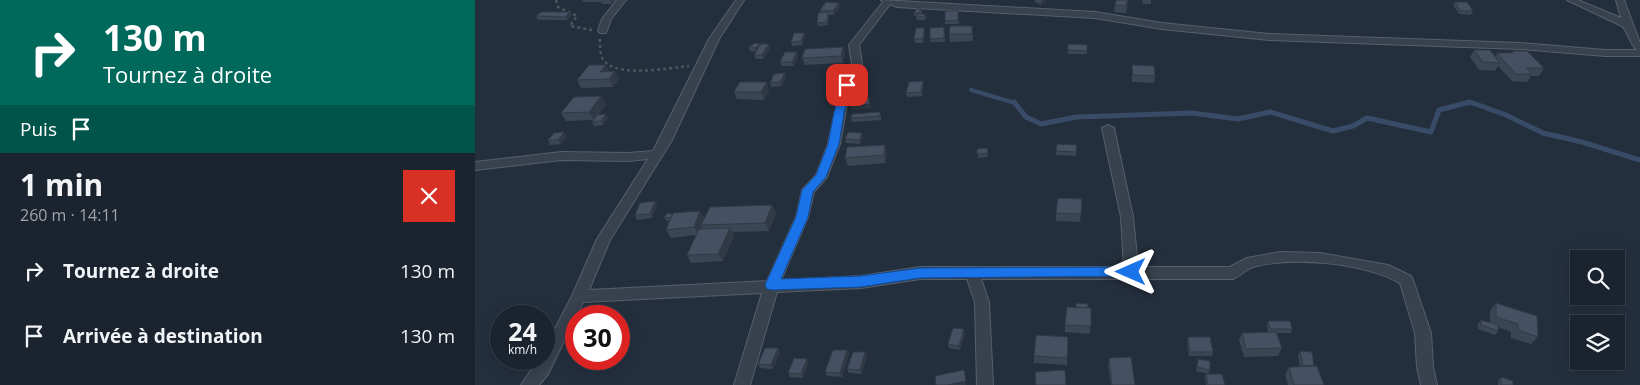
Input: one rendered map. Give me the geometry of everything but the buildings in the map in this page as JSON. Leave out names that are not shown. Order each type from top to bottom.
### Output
[{"type":"street","points":[[603,31],[607,20],[623,0]]},
{"type":"street","points":[[529,385],[542,369],[579,296],[604,239],[666,140],[714,39],[740,0]]},
{"type":"street","points":[[1571,0],[1606,14],[1629,28]]},
{"type":"street","points":[[1620,0],[1635,44],[1640,48]]},
{"type":"street","points":[[741,385],[772,285],[802,217],[808,190],[821,177],[834,144],[843,98],[857,64],[853,46],[886,1],[897,4],[1095,15],[1162,26],[1269,37],[1520,46],[1605,53],[1640,53]]},
{"type":"street","points":[[1108,128],[1127,217],[1131,272]]},
{"type":"street","points":[[475,166],[561,156],[628,157],[658,154]]},
{"type":"street","points":[[579,296],[861,282],[920,273],[1233,273],[1247,263],[1280,257],[1320,258],[1388,270],[1406,280],[1423,332],[1425,367],[1429,385]]},
{"type":"street","points":[[972,274],[982,302],[985,385]]},
{"type":"path","points":[[556,0],[558,6],[577,16],[570,26],[603,31],[599,42],[601,56],[611,67],[636,71],[702,64]]},
{"type":"waterway","points":[[971,90],[1015,103]]},
{"type":"waterway","points":[[1015,103],[1026,117],[1041,124],[1077,117],[1192,113],[1238,119],[1270,112],[1333,131],[1353,126],[1367,118],[1431,132],[1439,110],[1466,103]]},
{"type":"waterway","points":[[1466,103],[1473,103]]},
{"type":"waterway","points":[[1466,103],[1473,103]]},
{"type":"waterway","points":[[1473,103],[1506,115],[1543,133],[1582,142],[1640,160]]},
{"type":"route","points":[[847,85],[839,113],[834,144],[821,177],[808,190],[802,217],[772,285],[861,282],[920,273],[1131,272]]}]
